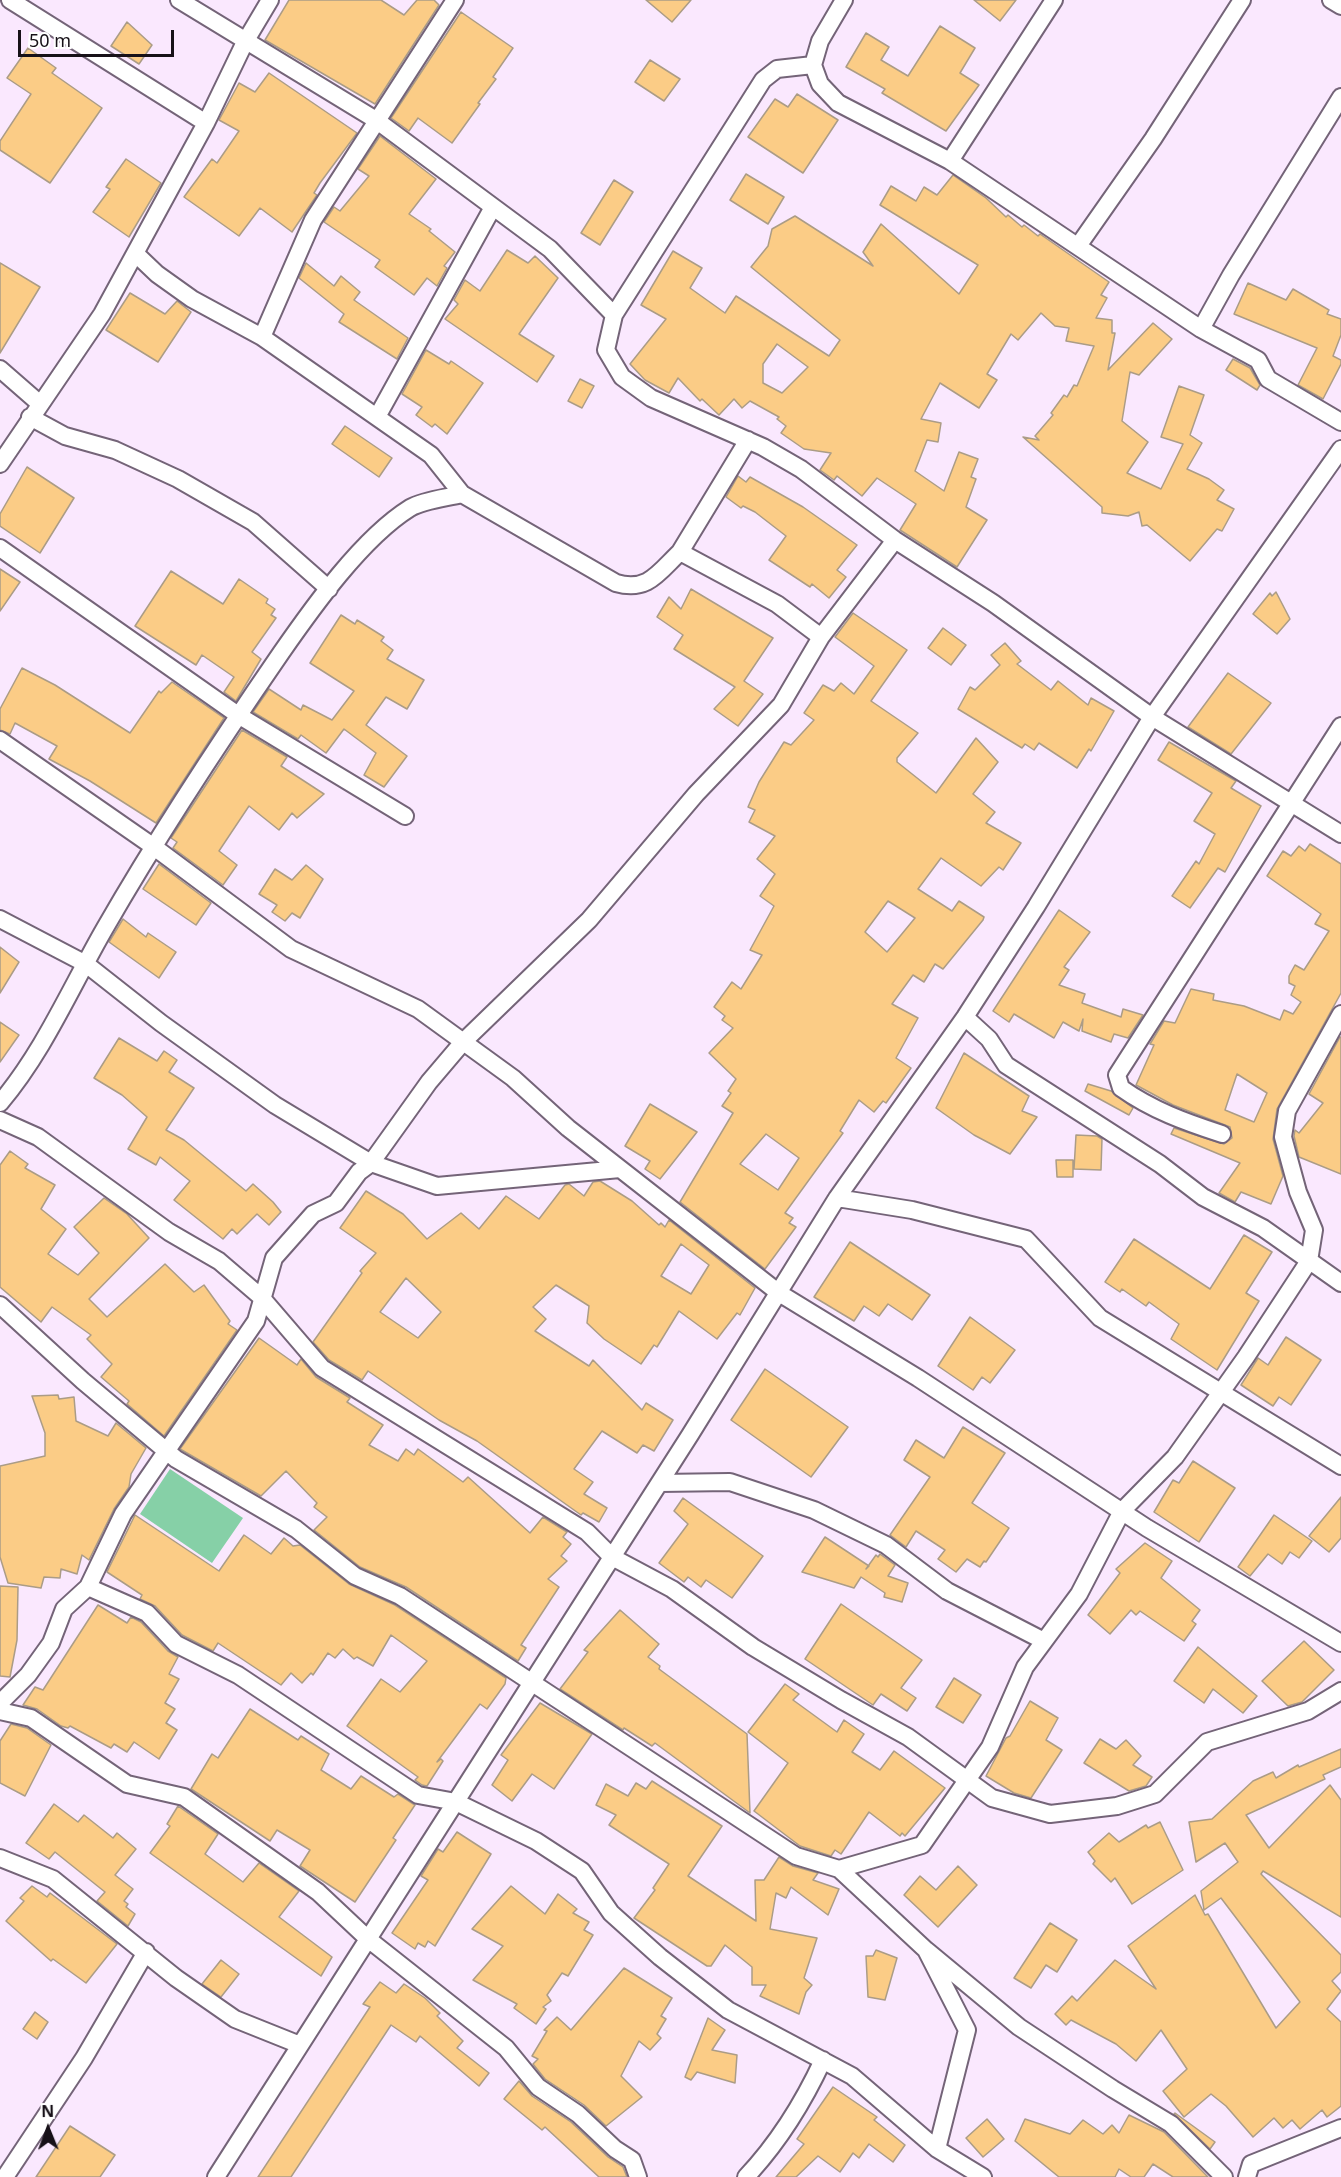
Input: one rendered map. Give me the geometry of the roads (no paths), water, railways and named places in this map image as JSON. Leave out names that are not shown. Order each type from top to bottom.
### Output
[{"type":"street","points":[[9,0],[206,123]]},
{"type":"street","points":[[179,0],[376,120],[550,249],[614,315]]},
{"type":"street","points":[[0,464],[39,403],[102,314],[206,123],[245,42],[270,0]]},
{"type":"street","points":[[262,337],[313,220],[455,0]]},
{"type":"street","points":[[844,0],[820,41],[813,65],[820,84],[838,103],[950,161],[1201,329],[1258,360],[1268,379],[1341,422]]},
{"type":"street","points":[[950,161],[1054,0]]},
{"type":"street","points":[[1078,246],[1153,139],[1242,0]]},
{"type":"street","points":[[1331,0],[1341,6]]},
{"type":"street","points":[[813,65],[777,69],[763,80],[614,315],[606,350],[622,377],[651,398],[748,440],[801,469],[895,540],[993,603],[1152,717],[1341,834]]},
{"type":"street","points":[[1201,329],[1231,275],[1341,97]]},
{"type":"street","points":[[377,417],[493,207]]},
{"type":"street","points":[[136,254],[157,274],[192,299],[262,337],[432,455],[462,494],[616,583],[632,587],[648,583],[680,552],[748,440]]},
{"type":"street","points":[[0,369],[39,403]]},
{"type":"street","points":[[30,417],[64,436],[115,450],[178,479],[253,522],[329,589]]},
{"type":"street","points":[[216,2177],[660,1483],[837,1198],[965,1017],[1036,907],[1152,717],[1341,449]]},
{"type":"street","points":[[0,1103],[65,1005],[86,963],[154,846],[238,715],[309,612],[377,534],[412,507],[462,494]]},
{"type":"street","points":[[0,1703],[28,1675],[51,1643],[64,1609],[88,1587],[123,1514],[256,1321],[274,1258],[313,1214],[336,1203],[359,1172],[371,1163],[429,1082],[463,1042],[590,920],[696,794],[781,705],[821,637],[895,540]]},
{"type":"street","points":[[0,548],[238,715],[405,816]]},
{"type":"street","points":[[680,552],[777,604],[821,637]]},
{"type":"street","points":[[1222,1134],[1172,1117],[1142,1103],[1121,1088],[1117,1075],[1290,802],[1341,726]]},
{"type":"street","points":[[0,740],[154,846],[291,949],[418,1009],[513,1078],[568,1128],[779,1293],[918,1378],[1122,1512],[1341,1643]]},
{"type":"street","points":[[0,919],[86,963],[161,1023],[275,1105],[371,1163],[437,1186],[621,1169]]},
{"type":"street","points":[[839,1869],[922,1845],[990,1747],[1024,1667],[1079,1594],[1122,1512],[1174,1457],[1246,1357],[1309,1261],[1314,1230],[1298,1192],[1283,1137],[1287,1111],[1341,1014]]},
{"type":"street","points":[[965,1017],[989,1040],[1006,1065],[1151,1158],[1203,1197],[1263,1228],[1341,1283]]},
{"type":"street","points":[[0,1120],[38,1137],[169,1232],[219,1262],[261,1297],[322,1368],[587,1532],[612,1557],[672,1589],[753,1647],[841,1701],[908,1737],[992,1798],[1050,1814],[1117,1806],[1155,1794],[1207,1742],[1308,1711],[1341,1691]]},
{"type":"street","points":[[837,1198],[912,1210],[1026,1239],[1100,1318],[1221,1390],[1341,1466]]},
{"type":"street","points":[[0,1305],[165,1450],[296,1529],[355,1576],[400,1596],[796,1856],[839,1869],[927,1950],[1019,2027],[1171,2124],[1224,2177]]},
{"type":"street","points":[[660,1483],[730,1482],[814,1510],[886,1545],[947,1591],[1044,1641]]},
{"type":"street","points":[[88,1587],[147,1613],[176,1644],[238,1676],[418,1795],[456,1802],[536,1841],[582,1871],[611,1913],[660,1957],[728,2010],[852,2076],[937,2149],[982,2177]]},
{"type":"street","points":[[0,1711],[31,1718],[127,1784],[184,1797],[318,1892],[368,1939],[506,2048],[538,2087],[578,2114],[607,2142],[632,2160],[638,2177]]},
{"type":"street","points":[[0,1858],[53,1879],[176,1978],[235,2019],[300,2045]]},
{"type":"street","points":[[927,1950],[967,2030],[937,2149]]},
{"type":"street","points":[[4,2177],[84,2058],[146,1952]]},
{"type":"street","points":[[746,2177],[765,2157],[802,2104],[823,2060]]},
{"type":"street","points":[[1247,2177],[1251,2164],[1341,2128]]}]
